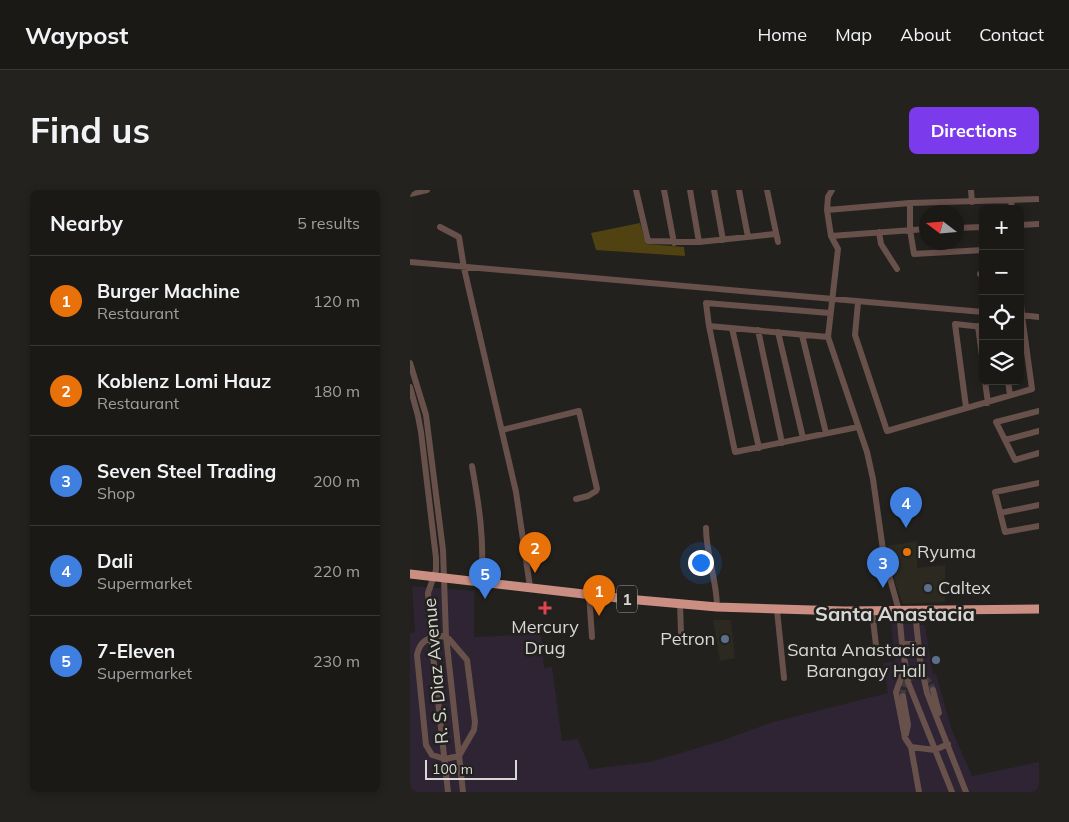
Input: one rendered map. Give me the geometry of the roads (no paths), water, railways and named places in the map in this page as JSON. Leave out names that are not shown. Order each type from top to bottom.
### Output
[{"type":"highway","name":"1","points":[[410,574],[717,607],[872,611],[1039,609]]},
{"type":"street","points":[[410,194],[427,190]]},
{"type":"street","points":[[636,190],[648,241],[699,242],[775,234]]},
{"type":"street","points":[[664,190],[674,243]]},
{"type":"street","points":[[690,190],[699,242]]},
{"type":"street","points":[[714,190],[723,240]]},
{"type":"street","points":[[739,190],[748,237]]},
{"type":"street","points":[[767,190],[778,242]]},
{"type":"street","points":[[832,190],[828,197],[827,210],[831,236],[838,249],[828,337],[867,452],[873,479],[884,557],[899,611],[908,682],[952,792]]},
{"type":"street","points":[[971,190],[972,202]]},
{"type":"street","points":[[827,210],[910,204],[1039,199]]},
{"type":"street","points":[[1011,200],[1012,205]]},
{"type":"street","points":[[910,204],[910,230],[914,254],[979,250]]},
{"type":"street","points":[[1024,225],[1039,224]]},
{"type":"street","points":[[440,227],[459,237],[464,268],[518,504],[530,587]]},
{"type":"street","points":[[964,228],[979,227]]},
{"type":"street","points":[[831,236],[919,229]]},
{"type":"street","points":[[879,232],[881,244],[897,269]]},
{"type":"street","points":[[410,262],[979,312]]},
{"type":"street","points":[[858,302],[855,335],[886,431],[966,407],[988,403],[1032,388],[1024,340]]},
{"type":"street","points":[[830,313],[706,303],[735,452],[858,426]]},
{"type":"street","points":[[1024,316],[1039,317]]},
{"type":"street","points":[[966,407],[955,324],[979,326]]},
{"type":"street","points":[[709,326],[828,337]]},
{"type":"street","points":[[732,328],[759,448]]},
{"type":"street","points":[[758,330],[782,443]]},
{"type":"street","points":[[778,332],[803,438]]},
{"type":"street","points":[[802,335],[826,433]]},
{"type":"street","name":"R. S. Diaz Avenue","points":[[410,363],[426,415],[443,550],[446,636],[462,792]]},
{"type":"street","points":[[986,385],[988,403]]},
{"type":"street","points":[[1009,385],[1010,395]]},
{"type":"street","name":"R. S. Diaz Avenue","points":[[410,387],[418,416],[422,442],[436,558],[434,577],[428,593],[448,792]]},
{"type":"street","points":[[1039,410],[996,422],[1015,460],[1039,454]]},
{"type":"street","points":[[502,430],[579,411],[596,491],[588,496],[576,499]]},
{"type":"street","points":[[1005,440],[1039,431]]},
{"type":"street","points":[[472,466],[478,498],[482,539],[481,582]]},
{"type":"street","points":[[1039,483],[995,492],[1005,532],[1039,526]]},
{"type":"street","points":[[1000,513],[1039,505]]},
{"type":"street","points":[[706,528],[706,538],[717,591],[717,607]]},
{"type":"street","points":[[589,594],[592,638]]},
{"type":"street","points":[[680,604],[682,632]]},
{"type":"street","points":[[776,610],[784,678]]},
{"type":"street","points":[[872,611],[877,654]]},
{"type":"street","points":[[915,611],[918,644],[928,693],[966,792]]},
{"type":"street","points":[[446,636],[468,660],[476,722],[474,730],[459,756],[445,759],[436,757],[429,752],[426,740],[418,655],[421,644],[431,637],[446,636]]},
{"type":"street","points":[[902,644],[918,644]]},
{"type":"street","points":[[905,666],[896,692],[905,738],[911,747],[919,792]]},
{"type":"street","points":[[933,690],[942,729]]},
{"type":"street","points":[[903,696],[908,725],[905,738]]},
{"type":"street","points":[[911,747],[935,750],[948,744]]},
{"type":"tunnel","points":[[903,696],[903,688],[906,682],[915,676],[926,678],[933,690]]},
{"type":"place","name":"Dali","points":[[906,528]]},
{"type":"place","name":"Ryuma","points":[[907,552]]},
{"type":"place","name":"Koblenz Lomi Hauz","points":[[535,573]]},
{"type":"place","name":"Seven Steel Trading","points":[[883,588]]},
{"type":"place","name":"Caltex","points":[[928,588]]},
{"type":"place","name":"7-Eleven","points":[[485,599]]},
{"type":"place","name":"Mercury Drug","points":[[545,608]]},
{"type":"place","name":"Burger Machine","points":[[599,616]]},
{"type":"place","name":"Petron","points":[[725,639]]},
{"type":"place","name":"Santa Anastacia Barangay Hall","points":[[936,660]]},
{"type":"district","name":"Santa Anastacia","points":[[895,614]]}]
